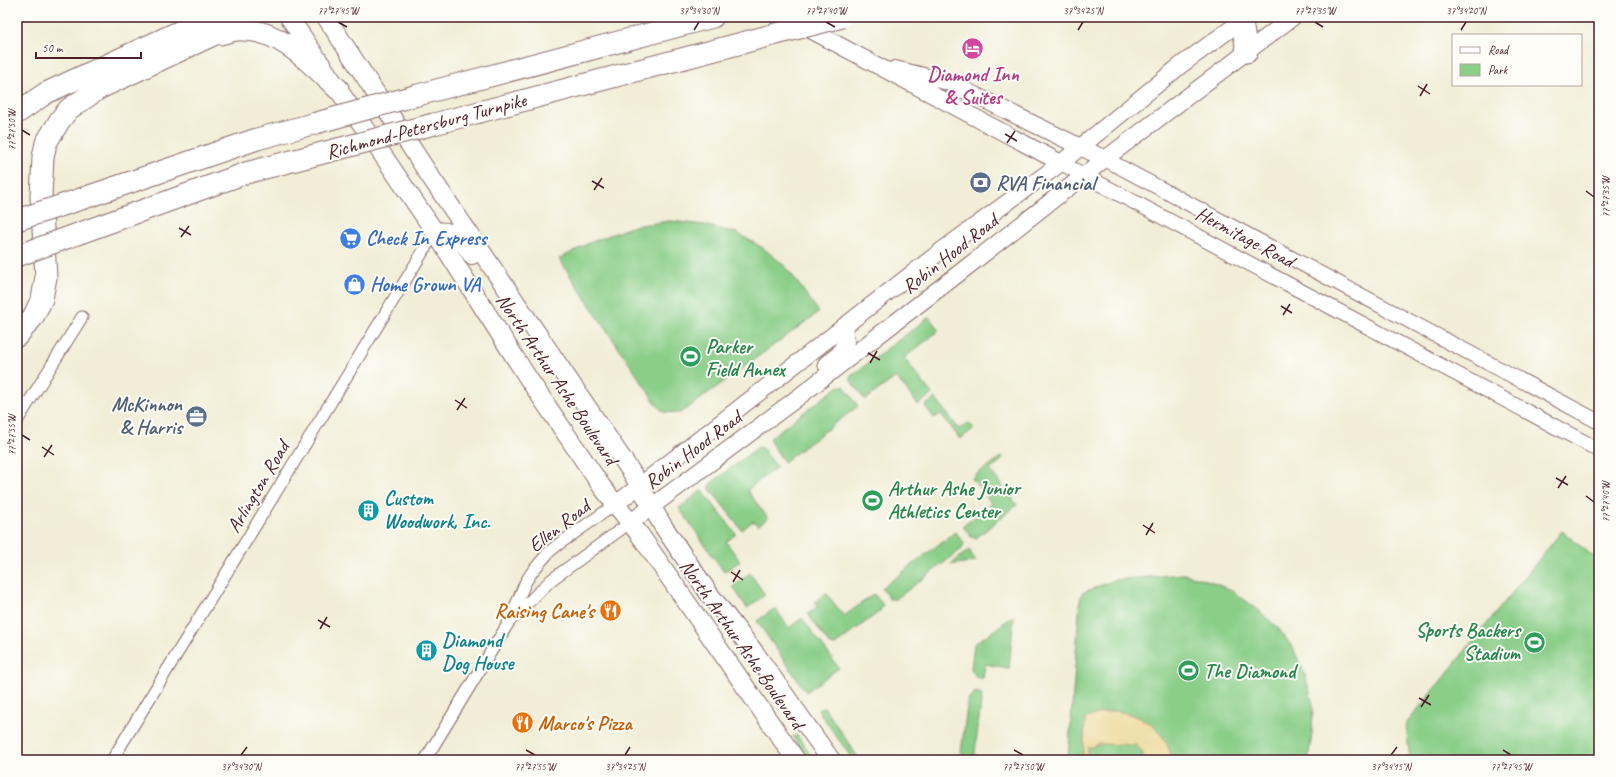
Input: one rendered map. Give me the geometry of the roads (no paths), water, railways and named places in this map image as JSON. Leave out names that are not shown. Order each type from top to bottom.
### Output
[{"type":"highway","points":[[17,112],[46,93],[211,22],[244,17]]},
{"type":"highway","name":"Richmond-Petersburg Turnpike","points":[[17,220],[257,139],[678,25],[713,17]]},
{"type":"highway","name":"Richmond-Petersburg Turnpike","points":[[17,256],[246,173],[842,17]]},
{"type":"highway","points":[[1243,18],[1247,52]]},
{"type":"highway","points":[[17,336],[33,317],[42,299],[46,277],[41,196],[43,157],[46,143],[52,131],[69,109],[100,88],[211,22],[263,33],[278,40],[302,56],[338,89]]},
{"type":"main road","name":"North Arthur Ashe Boulevard","points":[[289,17],[435,232],[528,378],[602,487],[631,522],[796,760]]},
{"type":"main road","name":"North Arthur Ashe Boulevard","points":[[326,17],[632,473],[651,507],[714,600],[755,653],[831,760]]},
{"type":"main road","name":"Hermitage Road","points":[[786,17],[870,63],[1061,162]]},
{"type":"main road","name":"Robin Hood Road","points":[[631,522],[792,402],[1105,159],[1293,17]]},
{"type":"main road","name":"Robin Hood Road","points":[[616,504],[941,251],[1061,162],[1181,65],[1243,18]]},
{"type":"main road","name":"Hermitage Road","points":[[870,63],[948,82],[1105,159]]},
{"type":"main road","points":[[435,232],[444,231],[459,238],[509,306],[544,344]]},
{"type":"main road","points":[[792,402],[805,381],[839,354],[846,342],[844,326]]},
{"type":"street","name":"Hermitage Road","points":[[1105,159],[1599,422]]},
{"type":"street","name":"Hermitage Road","points":[[1061,162],[1599,450]]},
{"type":"street","name":"Arlington Road","points":[[112,760],[435,232]]},
{"type":"street","points":[[17,421],[82,317]]},
{"type":"street","name":"Ellen Road","points":[[425,760],[509,622],[525,583],[540,562],[559,544],[616,504]]},
{"type":"street","name":"Ellen Road","points":[[509,622],[551,580],[631,522]]},
{"type":"place","name":"Diamond Inn & Suites","points":[[973,48]]},
{"type":"place","name":"RVA Financial","points":[[980,183]]},
{"type":"place","name":"Check In Express","points":[[351,238]]},
{"type":"place","name":"Home Grown VA","points":[[354,284]]},
{"type":"place","name":"Parker Field Annex","points":[[691,357]]},
{"type":"place","name":"McKinnon & Harris","points":[[197,416]]},
{"type":"place","name":"Arthur Ashe Junior Athletics Center","points":[[872,500]]},
{"type":"place","name":"Custom Woodwork, Inc.","points":[[368,510]]},
{"type":"place","name":"Raising Cane's","points":[[610,611]]},
{"type":"place","name":"Sports Backers Stadium","points":[[1535,642]]},
{"type":"place","name":"Diamond Dog House","points":[[426,651]]},
{"type":"place","name":"The Diamond","points":[[1189,671]]},
{"type":"place","name":"Marco's Pizza","points":[[523,723]]}]
